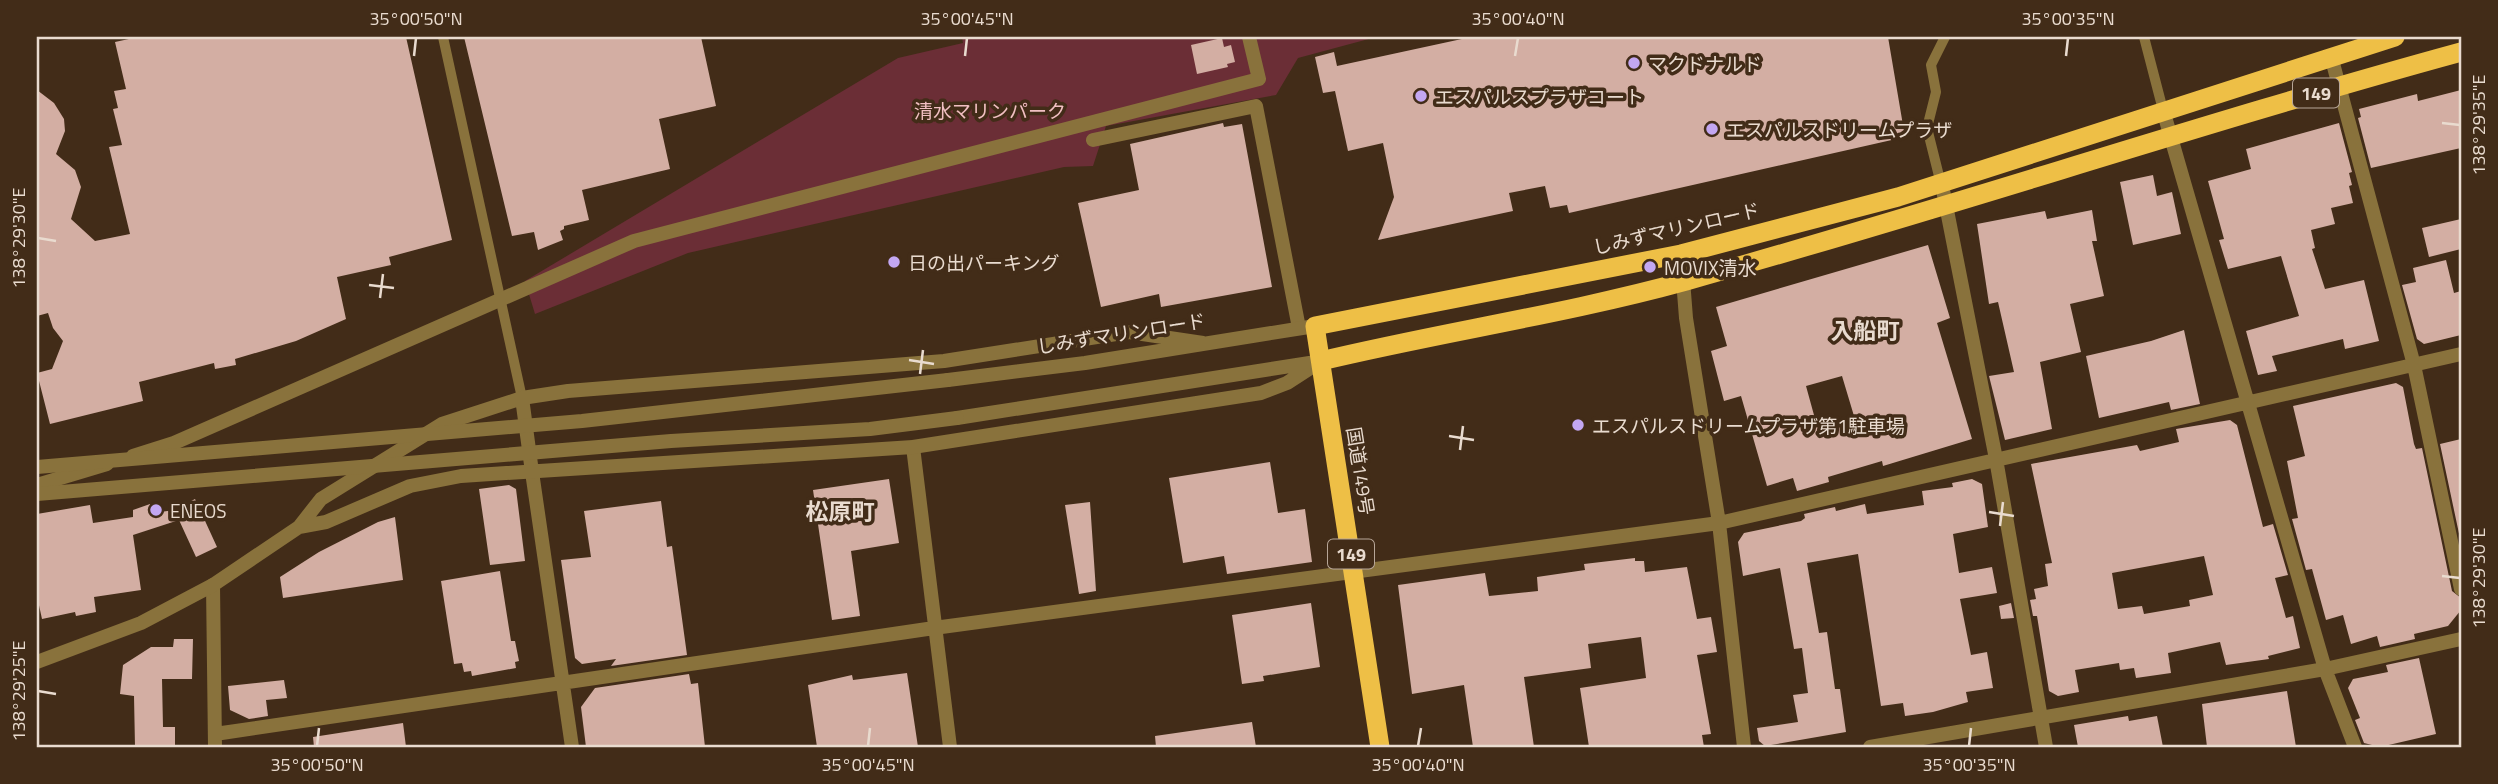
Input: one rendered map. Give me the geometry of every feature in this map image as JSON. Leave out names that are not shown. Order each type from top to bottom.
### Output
[{"type":"highway","name":"しみずマリンロード","points":[[1307,327],[1681,254],[1942,185],[2163,110],[2395,37]]},
{"type":"highway","name":"149","points":[[1321,361],[1683,282],[2173,138],[2340,85],[2461,52]]},
{"type":"highway","name":"国道149号","points":[[1307,327],[1321,361],[1380,747]]},
{"type":"street","points":[[37,485],[174,443],[634,241],[1259,79],[1249,37]]},
{"type":"street","points":[[2331,57],[2414,365],[2461,589]]},
{"type":"street","points":[[1093,140],[1256,106],[1307,327]]},
{"type":"street","points":[[2163,110],[2250,401],[2325,669],[2355,747]]},
{"type":"street","points":[[1942,185],[1996,459],[2046,747]]},
{"type":"street","points":[[1681,254],[1686,318],[1719,523],[1744,747]]},
{"type":"street","name":"しみずマリンロード","points":[[37,467],[583,421],[1085,363],[1307,327]]},
{"type":"street","points":[[37,662],[141,623],[213,584],[299,527],[321,499],[442,425],[522,398],[568,391],[944,361],[1129,332],[1203,343]]},
{"type":"street","points":[[213,584],[215,741],[563,683],[934,628],[1719,523],[2461,354]]},
{"type":"street","points":[[37,494],[658,442],[870,429],[1321,361]]},
{"type":"street","points":[[299,527],[326,522],[410,486],[461,477],[913,447],[1261,393],[1287,383],[1321,361]]},
{"type":"street","points":[[522,398],[572,747]]},
{"type":"street","points":[[913,447],[950,747]]},
{"type":"street","points":[[1870,747],[2325,669],[2461,639]]},
{"type":"lane","points":[[443,37],[522,398]]},
{"type":"lane","points":[[1942,185],[1927,128],[1936,92],[1931,65],[1945,37]]},
{"type":"lane","points":[[2144,37],[2163,110]]},
{"type":"green space","name":"清水マリンパーク","points":[[962,37],[1376,37],[1298,58],[1276,95],[1106,126],[1093,166],[1064,167],[688,253],[535,314],[525,281],[898,58],[963,43]]},
{"type":"building","points":[[138,37],[406,37],[452,240],[389,257],[391,265],[337,277],[346,319],[296,341],[235,359],[236,365],[215,369],[214,363],[139,382],[143,401],[50,424],[37,373],[52,369],[63,341],[53,328],[48,313],[37,316],[37,90],[54,103],[64,119],[65,131],[56,154],[75,170],[81,187],[71,219],[95,241],[130,234],[109,147],[122,145],[113,109],[118,108],[114,91],[126,89],[115,42]]},
{"type":"building","points":[[464,37],[701,37],[716,106],[659,119],[670,169],[582,190],[589,220],[564,226],[560,231],[563,240],[538,250],[534,232],[512,236]]},
{"type":"building","name":"エスパルスドリームプラザ","points":[[1471,37],[1888,37],[1905,137],[1569,213],[1567,205],[1550,208],[1545,186],[1509,193],[1513,211],[1378,240],[1394,197],[1383,143],[1348,151],[1335,91],[1323,93],[1315,57],[1334,52],[1337,66]]},
{"type":"building","points":[[1222,38],[1224,47],[1231,45],[1235,62],[1227,64],[1228,67],[1197,74],[1191,45]]},
{"type":"building","points":[[2461,90],[2461,148],[2371,168],[2358,118],[2361,117],[2359,109],[2417,94],[2418,101]]},
{"type":"building","points":[[1223,123],[1224,127],[1242,124],[1272,287],[1161,307],[1159,294],[1101,307],[1078,203],[1139,190],[1130,144]]},
{"type":"building","points":[[2339,123],[2352,172],[2349,173],[2352,185],[2349,186],[2353,203],[2331,208],[2335,224],[2311,230],[2315,248],[2312,249],[2325,289],[2364,280],[2379,341],[2345,349],[2343,339],[2272,356],[2277,371],[2258,375],[2246,331],[2299,316],[2281,256],[2228,269],[2219,240],[2224,239],[2208,181],[2251,169],[2246,149]]},
{"type":"building","points":[[2153,175],[2157,196],[2172,192],[2181,234],[2133,245],[2120,182]]},
{"type":"building","points":[[2092,210],[2097,241],[2092,241],[2104,296],[2070,304],[2081,352],[2040,362],[2052,429],[2005,440],[1989,376],[2014,372],[1998,302],[1989,304],[1977,224],[2045,211],[2047,219]]},
{"type":"building","points":[[2461,219],[2461,249],[2429,257],[2422,228]]},
{"type":"building","points":[[1928,245],[1950,318],[1937,323],[1972,439],[1883,466],[1882,461],[1828,477],[1829,482],[1797,491],[1793,478],[1767,486],[1741,396],[1724,401],[1711,351],[1727,346],[1716,307]],"holes":[[[1842,376],[1854,416],[1817,426],[1806,386]]]},
{"type":"building","points":[[2446,260],[2454,293],[2461,291],[2461,335],[2424,344],[2417,339],[2402,285],[2416,282],[2413,268]]},
{"type":"building","points":[[2184,330],[2200,404],[2171,410],[2169,402],[2099,418],[2086,356],[2151,341]]},
{"type":"building","points":[[2396,383],[2403,387],[2416,449],[2422,448],[2452,591],[2461,598],[2461,610],[2448,626],[2414,634],[2415,639],[2380,647],[2377,636],[2351,644],[2343,615],[2326,620],[2312,569],[2306,570],[2292,519],[2298,518],[2287,461],[2305,456],[2293,406]]},
{"type":"building","points":[[2230,420],[2237,425],[2263,527],[2273,524],[2288,575],[2275,578],[2286,618],[2293,616],[2300,648],[2268,656],[2269,659],[2226,665],[2220,642],[2168,653],[2171,673],[2136,678],[2134,668],[2120,670],[2119,663],[2075,670],[2079,692],[2058,696],[2049,691],[2037,616],[2033,616],[2030,600],[2036,599],[2034,589],[2048,586],[2045,564],[2052,563],[2031,464],[2137,445],[2140,451],[2179,442],[2176,429]],"holes":[[[2204,556],[2213,595],[2189,600],[2190,606],[2144,614],[2142,606],[2118,609],[2112,573]]]},
{"type":"building","points":[[2461,439],[2461,543],[2440,444]]},
{"type":"building","points":[[1270,462],[1278,513],[1305,509],[1312,562],[1227,574],[1224,556],[1183,563],[1169,478]]},
{"type":"building","points":[[889,479],[899,543],[851,551],[860,616],[832,620],[813,490]]},
{"type":"building","points":[[1972,479],[1982,484],[1988,527],[1953,534],[1959,573],[1992,567],[1997,593],[1960,599],[1971,655],[1987,652],[1993,688],[1966,692],[1968,702],[1933,712],[1905,716],[1903,703],[1881,706],[1858,554],[1807,563],[1819,633],[1827,632],[1835,689],[1840,689],[1846,732],[1765,746],[1759,741],[1757,728],[1798,722],[1793,695],[1808,693],[1802,648],[1794,649],[1780,568],[1743,576],[1738,542],[1744,533],[1801,521],[1805,518],[1804,514],[1835,507],[1836,511],[1865,504],[1867,514],[1924,505],[1922,491],[1953,487],[1952,483]]},
{"type":"building","points":[[509,485],[516,489],[525,561],[490,565],[479,489]]},
{"type":"building","points":[[195,499],[217,547],[196,557],[179,520],[133,535],[141,590],[94,597],[96,612],[76,616],[75,612],[42,619],[37,596],[37,514],[90,505],[93,523],[133,517],[133,510],[150,504],[154,513],[174,510]]},
{"type":"building","points":[[661,501],[667,547],[672,546],[687,655],[611,666],[616,659],[582,664],[575,658],[561,560],[591,557],[584,511]]},
{"type":"building","points":[[1090,502],[1096,591],[1079,594],[1065,505]]},
{"type":"building","points":[[395,517],[403,580],[283,598],[280,577],[319,552],[378,522]]},
{"type":"building","points":[[1635,558],[1635,561],[1644,561],[1645,572],[1687,567],[1697,619],[1711,617],[1717,652],[1697,655],[1711,734],[1702,735],[1704,747],[1589,747],[1580,688],[1646,678],[1641,637],[1588,644],[1591,668],[1524,677],[1534,747],[1473,747],[1464,685],[1412,694],[1398,585],[1485,573],[1489,596],[1538,591],[1537,577],[1585,570],[1584,564]]},
{"type":"building","points":[[500,571],[511,641],[515,641],[519,661],[515,662],[516,668],[472,676],[471,671],[464,672],[462,663],[454,664],[441,581]]},
{"type":"building","points":[[1311,603],[1320,667],[1263,676],[1264,681],[1242,684],[1232,615]]},
{"type":"building","points":[[2011,603],[2014,618],[2001,619],[1999,606]]},
{"type":"building","points":[[174,639],[193,639],[192,679],[162,679],[163,727],[175,727],[175,747],[135,747],[134,696],[120,694],[123,665],[151,647],[173,647]]},
{"type":"building","points":[[2419,658],[2436,734],[2380,747],[2364,743],[2355,720],[2360,718],[2348,688],[2353,679],[2388,672],[2386,665]]},
{"type":"building","points":[[907,673],[918,747],[817,747],[808,685],[852,675],[853,680]]},
{"type":"building","points":[[689,674],[691,684],[698,683],[705,747],[586,747],[581,707],[595,688]]},
{"type":"building","points":[[284,680],[287,698],[266,700],[268,716],[249,719],[230,710],[228,686]]},
{"type":"building","points":[[2287,691],[2296,747],[2207,747],[2202,704]]},
{"type":"building","points":[[2128,716],[2129,721],[2157,716],[2163,747],[2078,747],[2074,725]]},
{"type":"building","points":[[1252,722],[1256,747],[1156,747],[1155,736]]},
{"type":"building","points":[[403,723],[406,747],[314,747],[313,737]]},
{"type":"place","name":"マクドナルド","points":[[1634,63]]},
{"type":"place","name":"エスパルスプラザコート","points":[[1421,96]]},
{"type":"place","name":"エスパルスドリームプラザ","points":[[1712,129]]},
{"type":"place","name":"日の出パーキング","points":[[894,262]]},
{"type":"place","name":"MOVIX清水","points":[[1650,267]]},
{"type":"place","name":"エスパルスドリームプラザ第1駐車場","points":[[1578,425]]},
{"type":"place","name":"ENEOS","points":[[156,510]]},
{"type":"district","name":"入船町","points":[[1865,330]]},
{"type":"district","name":"松原町","points":[[840,511]]}]
